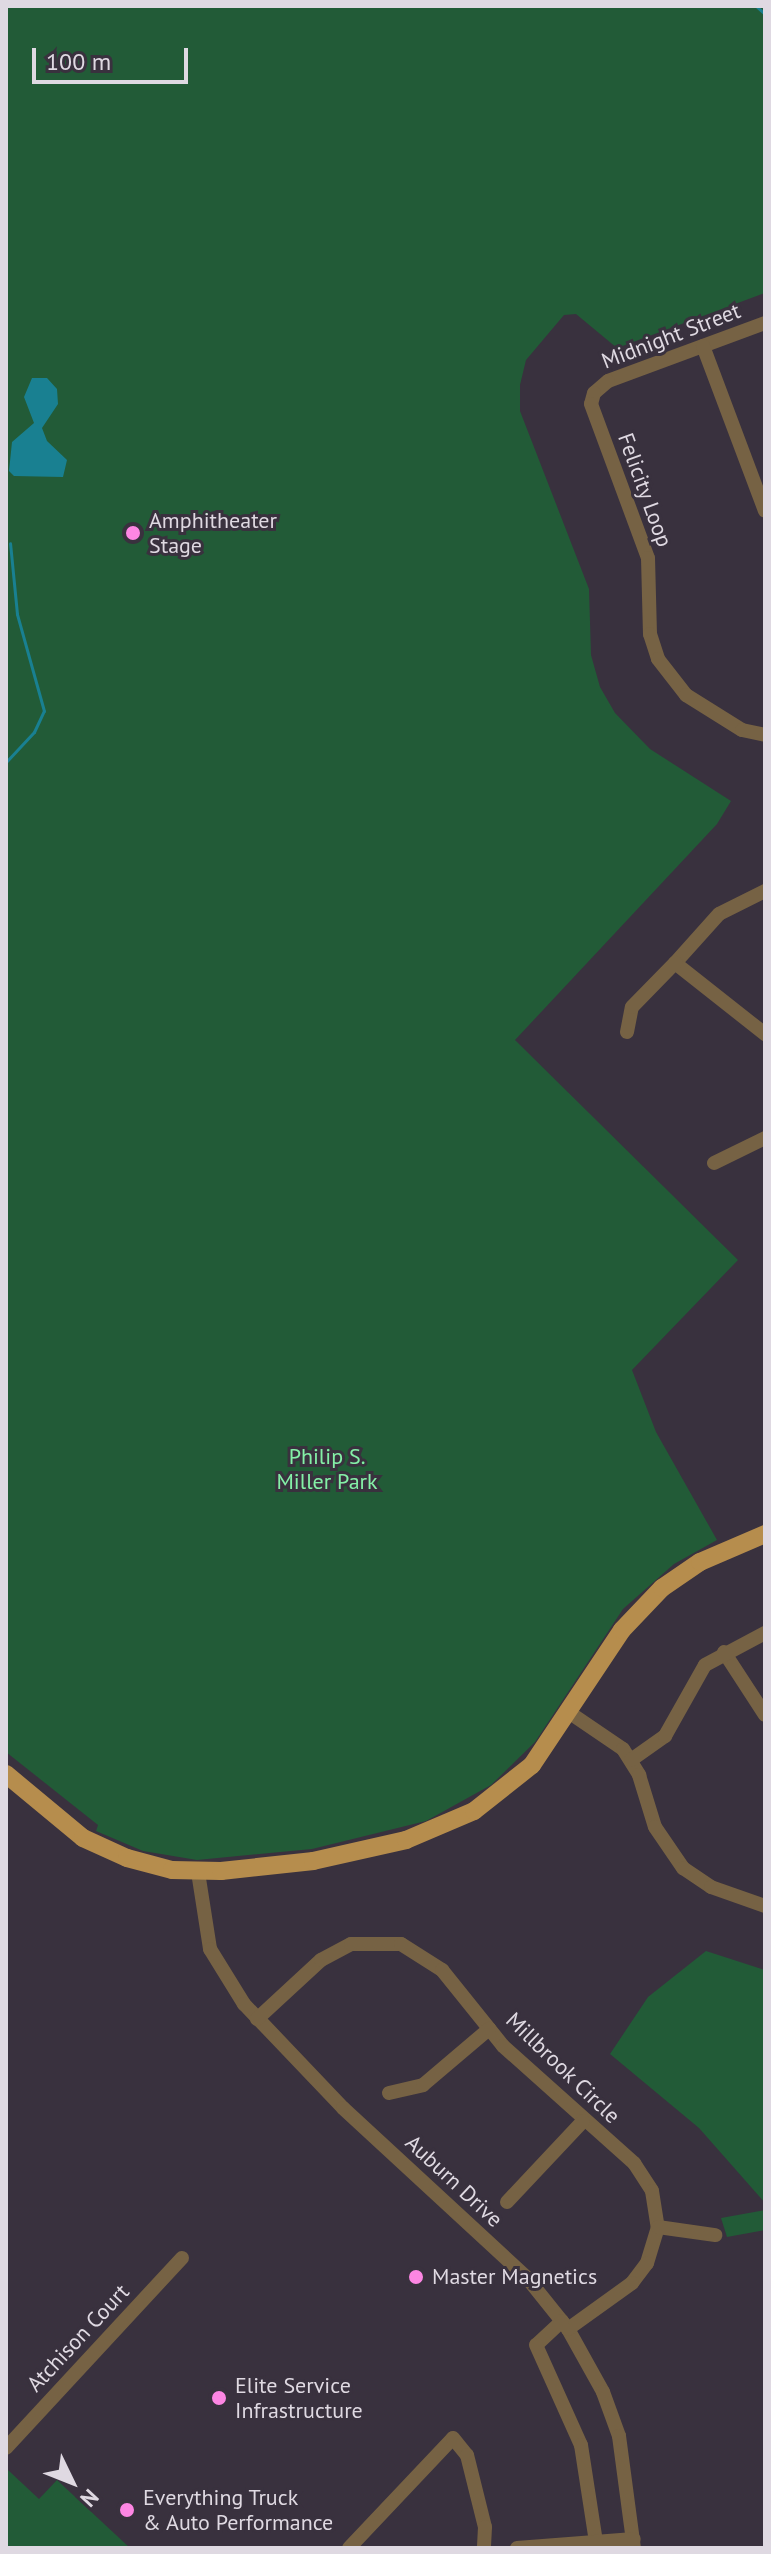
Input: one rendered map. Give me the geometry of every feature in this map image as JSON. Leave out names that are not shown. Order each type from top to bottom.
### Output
[{"type":"main road","points":[[6,1774],[60,1822],[90,1841],[140,1863],[198,1872],[313,1861],[441,1827],[516,1780],[570,1713],[612,1642],[647,1601],[700,1562],[765,1534]]},
{"type":"street","name":"Midnight Street","points":[[594,393],[608,381],[765,323]]},
{"type":"street","points":[[703,346],[765,511]]},
{"type":"street","name":"Felicity Loop","points":[[594,393],[592,409],[648,558],[650,634],[658,659],[694,701],[742,730],[765,735]]},
{"type":"street","points":[[627,1032],[632,1007],[727,908],[765,891]]},
{"type":"street","points":[[675,963],[765,1034]]},
{"type":"street","points":[[714,1163],[765,1138]]},
{"type":"street","points":[[631,1760],[665,1736],[691,1681],[724,1652],[765,1633]]},
{"type":"street","points":[[724,1652],[765,1715]]},
{"type":"street","points":[[570,1713],[609,1736],[631,1760],[655,1827],[677,1862],[711,1887],[765,1906]]},
{"type":"street","name":"Auburn Drive","points":[[198,1872],[213,1957],[257,2019],[343,2108],[528,2279],[565,2325],[614,2420],[628,2477],[634,2544]]},
{"type":"street","name":"Millbrook Circle","points":[[257,2019],[332,1952],[375,1941],[401,1944],[433,1961],[489,2029],[641,2173],[655,2203],[658,2227]]},
{"type":"street","points":[[389,2093],[423,2085],[489,2029]]},
{"type":"street","points":[[507,2202],[583,2121]]},
{"type":"street","points":[[597,2545],[581,2445],[536,2345],[632,2283],[652,2253],[658,2227],[715,2235]]},
{"type":"street","name":"Atchison Court","points":[[6,2448],[182,2258]]},
{"type":"street","points":[[349,2548],[453,2438],[467,2455],[485,2527],[484,2548]]},
{"type":"street","points":[[517,2548],[634,2544]]},
{"type":"green space","name":"Philip S. Miller Park","points":[[6,6],[765,6],[765,293],[617,348],[576,314],[564,315],[526,360],[520,385],[520,411],[589,589],[591,655],[600,687],[615,713],[650,749],[731,801],[717,824],[515,1040],[738,1260],[632,1370],[656,1432],[717,1540],[674,1564],[623,1609],[535,1742],[491,1785],[426,1821],[312,1849],[197,1860],[143,1851],[96,1831],[98,1825],[6,1752]]},
{"type":"green space","points":[[706,1951],[765,1970],[765,2203],[699,2128],[610,2054],[648,1997]]},
{"type":"green space","points":[[765,2210],[765,2230],[727,2237],[721,2218]]},
{"type":"green space","points":[[8,2470],[39,2499],[57,2480],[130,2548],[6,2548]]},
{"type":"water","points":[[32,378],[47,378],[57,389],[58,404],[42,428],[47,441],[67,460],[63,477],[14,476],[9,471],[12,442],[34,423],[24,397]]},
{"type":"waterway","points":[[756,6],[765,14]]},
{"type":"waterway","points":[[6,762],[34,732],[44,711],[17,614],[10,543]]},
{"type":"place","name":"Amphitheater Stage","points":[[133,533]]},
{"type":"place","name":"Master Magnetics","points":[[416,2277]]},
{"type":"place","name":"Elite Service Infrastructure","points":[[219,2398]]},
{"type":"place","name":"Everything Truck & Auto Performance","points":[[127,2510]]}]
